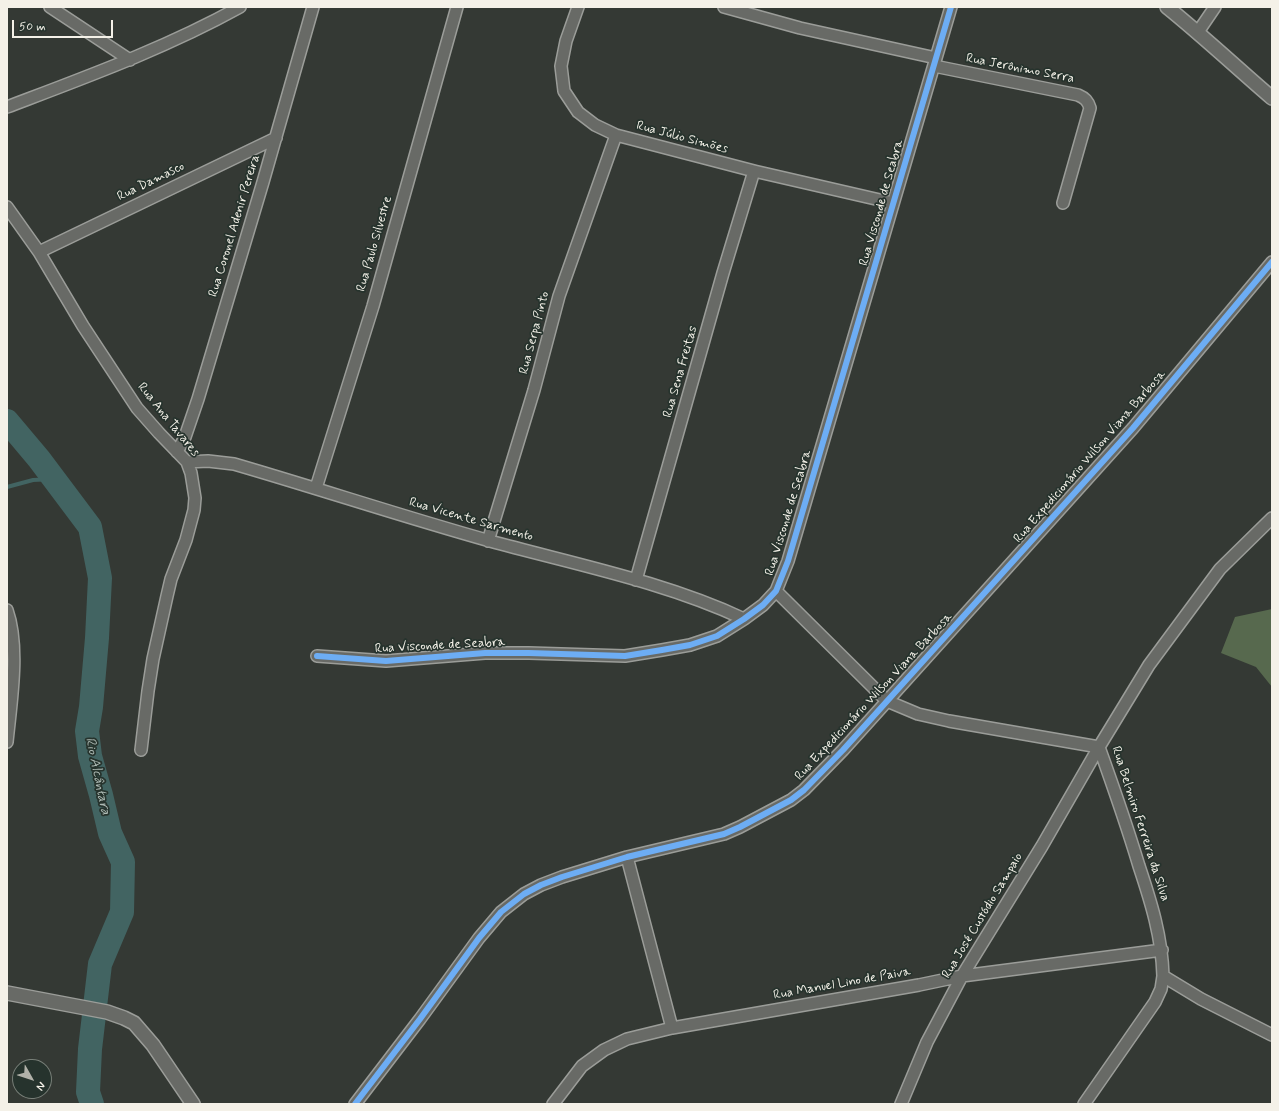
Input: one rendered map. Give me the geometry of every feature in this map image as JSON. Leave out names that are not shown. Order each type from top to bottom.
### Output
[{"type":"street","points":[[50,7],[130,60]]},
{"type":"street","points":[[7,107],[130,60],[214,22],[240,7]]},
{"type":"street","name":"Rua Coronel Adenir Pereira","points":[[177,452],[185,437],[196,405],[276,138],[313,7]]},
{"type":"street","name":"Rua Paulo Silvestre","points":[[316,488],[373,306],[457,7]]},
{"type":"street","name":"Rua Júlio Simões","points":[[578,7],[566,41],[561,66],[564,91],[578,112],[595,125],[616,135],[754,171],[893,204]]},
{"type":"street","name":"Rua Jerônimo Serra","points":[[724,7],[800,28],[935,62],[1078,95],[1084,98],[1089,103],[1090,108],[1063,203]]},
{"type":"street","name":"Rua Visconde de Seabra","points":[[317,656],[386,661],[485,653],[625,656],[690,645],[717,636],[744,620],[763,605],[776,591],[788,561],[951,7]]},
{"type":"street","points":[[1167,7],[1198,32],[1233,65],[1272,98]]},
{"type":"street","points":[[1198,32],[1215,7]]},
{"type":"street","name":"Rua Serpa Pinto","points":[[488,540],[534,390],[559,296],[616,135]]},
{"type":"street","name":"Rua Damasco","points":[[39,252],[276,138]]},
{"type":"street","name":"Rua Sena Freitas","points":[[636,580],[723,273],[754,171]]},
{"type":"street","name":"Rua Ana Tavares","points":[[7,207],[39,252],[83,326],[136,408],[187,462],[192,473],[195,498],[194,510],[186,540],[171,579],[165,603],[153,660],[141,750]]},
{"type":"street","name":"Rua Expedicionário Wilson Viana Barbosa","points":[[355,1104],[420,1019],[479,938],[501,912],[524,894],[541,885],[627,857],[724,834],[791,800],[804,790],[843,750],[1133,428],[1272,262]]},
{"type":"street","name":"Rua Vicente Sarmento","points":[[187,462],[208,461],[234,464],[488,540],[636,580],[714,606],[744,620]]},
{"type":"street","name":"Rua Belmiro Ferreira da Silva","points":[[1084,1104],[1156,1002],[1161,989],[1163,976],[1162,950],[1154,914],[1127,826],[1099,747],[1149,665],[1220,569],[1272,518]]},
{"type":"street","points":[[776,591],[887,701],[918,714],[949,721],[1099,747]]},
{"type":"street","points":[[7,610],[10,623],[13,680],[7,742]]},
{"type":"street","name":"Rua José Custódio Sampaio","points":[[902,1104],[927,1042],[962,976],[1042,846],[1099,747]]},
{"type":"street","points":[[627,857],[672,1028]]},
{"type":"street","name":"Rua Manuel Lino de Paiva","points":[[553,1104],[582,1066],[604,1050],[627,1039],[672,1028],[919,985],[962,976],[1162,950]]},
{"type":"street","points":[[1163,976],[1201,999],[1272,1035]]},
{"type":"street","points":[[7,993],[107,1012],[134,1023],[153,1045],[193,1104]]},
{"type":"green space","points":[[1272,609],[1272,687],[1256,667],[1221,653],[1235,617]]},
{"type":"waterway","name":"Rio Alcântara","points":[[7,421],[39,459],[90,527],[100,578],[97,638],[91,707],[87,731],[90,756],[110,833],[123,862],[122,912],[100,964],[90,1049],[88,1092],[92,1104]]},
{"type":"waterway","points":[[7,487],[33,480],[54,479]]},
{"type":"cycle path","points":[[317,656],[386,661],[485,653],[625,656],[690,645],[717,636],[763,605],[776,591],[788,561],[951,7]]},
{"type":"cycle path","points":[[355,1104],[420,1019],[479,938],[501,912],[524,894],[541,885],[562,877],[627,857],[724,834],[791,800],[804,790],[843,750],[1133,428],[1272,262]]}]
